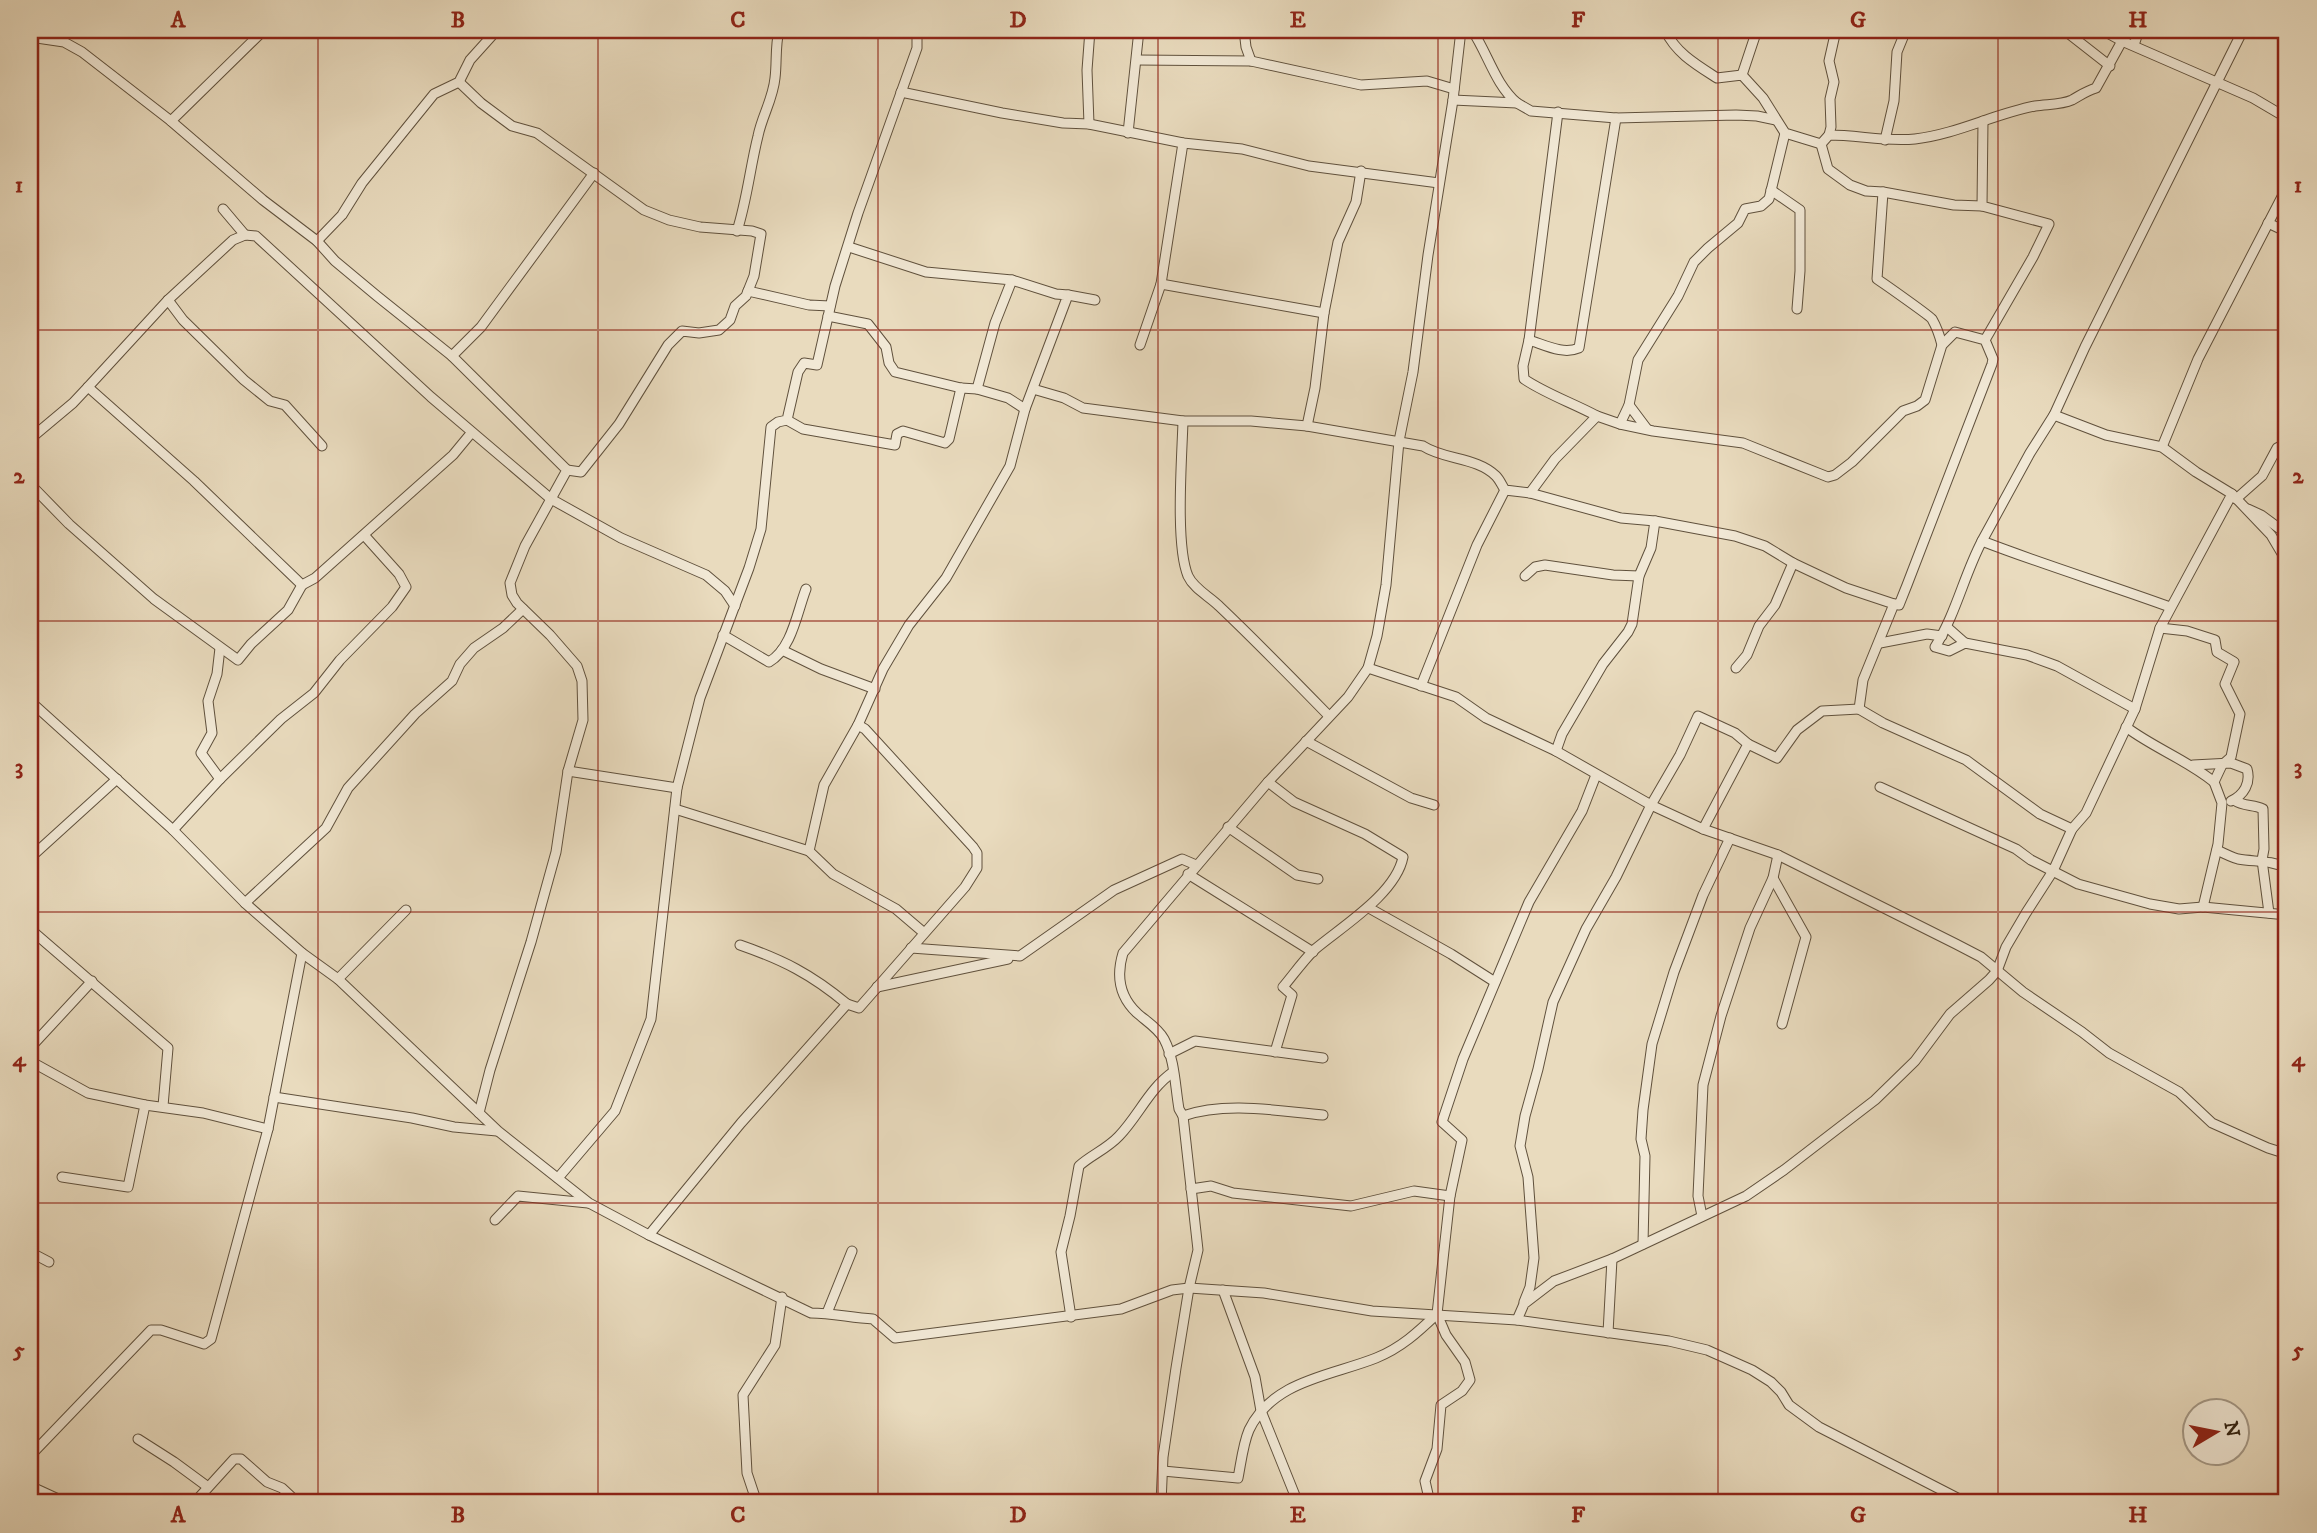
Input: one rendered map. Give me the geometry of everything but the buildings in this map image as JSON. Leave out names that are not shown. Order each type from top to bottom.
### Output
[{"type":"street","points":[[171,121],[264,30]]},
{"type":"street","points":[[317,241],[342,215],[362,183],[434,94],[459,82],[470,60],[497,30]]},
{"type":"street","points":[[737,231],[747,202],[758,133],[770,103],[779,30]]},
{"type":"street","points":[[786,420],[798,372],[804,363],[817,365],[829,311],[858,213],[917,48],[917,30]]},
{"type":"street","points":[[1089,124],[1087,70],[1090,30]]},
{"type":"street","points":[[1128,133],[1139,30]]},
{"type":"street","points":[[1244,30],[1251,61]]},
{"type":"street","points":[[1163,1503],[1163,1471],[1175,1368],[1198,1250],[1183,1116],[1179,1109],[1169,1054],[1158,1031],[1128,1003],[1118,978],[1119,967],[1123,953],[1188,874],[1268,782],[1348,697],[1367,668],[1377,635],[1386,585],[1399,441],[1413,372],[1454,95],[1461,30]]},
{"type":"street","points":[[1472,30],[1504,92],[1531,111],[1616,118],[1737,115],[1776,120]]},
{"type":"street","points":[[1664,30],[1672,45],[1717,78],[1742,75]]},
{"type":"street","points":[[1742,75],[1757,30]]},
{"type":"street","points":[[1821,144],[1829,135],[1831,127],[1830,99],[1834,82],[1829,61],[1836,30]]},
{"type":"street","points":[[1885,140],[1894,101],[1897,52],[1906,30]]},
{"type":"street","points":[[2064,30],[2110,66]]},
{"type":"street","points":[[2102,30],[2253,98],[2287,118]]},
{"type":"street","points":[[2134,45],[2139,30]]},
{"type":"street","points":[[1965,643],[1949,651],[1935,647],[1945,632],[1969,566],[2030,453],[2054,415],[2243,30]]},
{"type":"street","points":[[30,37],[44,34],[97,61],[263,201],[317,241],[335,261],[452,356],[567,470],[581,472],[619,425],[668,345],[682,331],[699,333],[719,330],[730,320],[754,276],[761,234],[669,220],[644,211],[537,133],[512,126],[481,103],[459,82]]},
{"type":"street","points":[[1829,135],[1859,135],[1885,140],[1927,137],[2036,106],[2072,100],[2080,93],[2096,88],[2122,41]]},
{"type":"street","points":[[1137,60],[1251,61],[1361,85],[1427,81],[1454,95],[1517,103]]},
{"type":"street","points":[[1742,75],[1763,98],[1785,133],[1821,144]]},
{"type":"street","points":[[901,92],[1002,113],[1063,123],[1089,124],[1183,143],[1242,149],[1309,166],[1439,183]]},
{"type":"street","points":[[1033,388],[1064,398],[1083,408],[1183,421],[1251,421],[1307,426],[1423,446],[1432,452],[1463,460],[1495,474],[1506,490],[1530,493],[1621,518],[1655,521],[1735,536],[1765,546],[1793,563],[1846,588],[1899,606],[1986,383],[1993,359],[1984,340],[1955,332],[1942,345],[1925,400],[1903,411],[1852,461],[1828,477],[1743,443],[1620,424],[1539,389],[1524,379],[1523,366],[1529,340],[1558,112]]},
{"type":"street","points":[[1529,340],[1571,352],[1579,348],[1616,118]]},
{"type":"street","points":[[1982,205],[1983,121]]},
{"type":"street","points":[[1620,424],[1629,405],[1638,360],[1672,307],[1694,262],[1738,223],[1745,209],[1761,206],[1769,199],[1785,133]]},
{"type":"street","points":[[1140,345],[1161,284],[1183,143]]},
{"type":"street","points":[[1821,144],[1828,169],[1839,178],[1866,191],[1954,205],[1982,205],[2049,224],[2033,257],[1984,340]]},
{"type":"street","points":[[1307,426],[1338,242],[1356,202],[1361,171]]},
{"type":"street","points":[[452,356],[481,327],[594,173]]},
{"type":"street","points":[[2162,447],[2197,359],[2287,187]]},
{"type":"street","points":[[1771,190],[1800,209],[1797,309]]},
{"type":"street","points":[[1883,192],[1877,279],[1910,304],[1927,313],[1933,320],[1942,345]]},
{"type":"street","points":[[223,209],[245,234]]},
{"type":"street","points":[[2268,223],[2287,232]]},
{"type":"street","points":[[30,439],[73,403],[168,300],[233,240],[245,234],[256,236],[471,432],[551,499],[630,542],[706,575],[725,591],[735,606]]},
{"type":"street","points":[[849,247],[926,272],[1012,280],[1056,294],[1095,300]]},
{"type":"street","points":[[977,389],[995,323],[1012,280]]},
{"type":"street","points":[[1161,284],[1324,313]]},
{"type":"street","points":[[748,291],[809,305],[868,324],[886,347],[889,363],[895,372],[977,389],[1007,398],[1025,409]]},
{"type":"street","points":[[809,851],[824,785],[858,725],[883,670],[909,625],[946,578],[1010,466],[1025,409],[1068,295]]},
{"type":"street","points":[[168,300],[183,320],[244,380],[270,401],[285,405],[322,446]]},
{"type":"street","points":[[88,387],[194,481],[302,585]]},
{"type":"street","points":[[558,1178],[615,1111],[651,1019],[677,788],[700,698],[761,529],[771,427],[786,420],[803,429],[895,445],[897,434],[903,431],[945,443],[949,439],[961,387]]},
{"type":"street","points":[[1629,405],[1647,429]]},
{"type":"street","points":[[2054,415],[2106,435],[2162,447],[2287,534]]},
{"type":"street","points":[[1530,493],[1555,458],[1597,416]]},
{"type":"street","points":[[1183,421],[1182,540],[1183,561],[1188,576],[1192,583],[1217,603],[1329,716]]},
{"type":"street","points":[[30,484],[113,564],[154,599],[238,660],[251,643],[288,610],[302,585],[315,578],[453,455],[471,432]]},
{"type":"street","points":[[1524,1304],[1554,1281],[1612,1259],[1746,1196],[1765,1183],[1875,1100],[1915,1061],[1950,1014],[1997,971],[2006,947],[2053,871],[2072,829],[2086,813],[2135,709],[2160,628],[2170,607],[2237,500],[2262,475],[2277,448],[2287,443]]},
{"type":"street","points":[[479,1114],[556,852],[568,771],[583,720],[580,672],[550,635],[523,609],[512,595],[510,583],[516,564],[567,470]]},
{"type":"street","points":[[1421,686],[1477,545],[1506,490]]},
{"type":"street","points":[[2237,500],[2271,535],[2287,562]]},
{"type":"street","points":[[1556,751],[1562,734],[1603,664],[1628,632],[1634,614],[1639,576],[1651,548],[1655,521]]},
{"type":"street","points":[[173,830],[281,719],[314,693],[340,660],[392,607],[407,587],[379,550],[363,535]]},
{"type":"street","points":[[1982,541],[2045,566],[2107,584],[2170,607]]},
{"type":"street","points":[[1736,668],[1747,655],[1759,626],[1775,605],[1793,563]]},
{"type":"street","points":[[1525,576],[1535,567],[1545,565],[1639,576]]},
{"type":"street","points":[[723,635],[769,662],[778,657],[782,650],[806,589]]},
{"type":"street","points":[[1859,709],[1863,680],[1894,604]]},
{"type":"street","points":[[244,903],[327,828],[348,788],[415,714],[452,681],[460,664],[474,648],[503,628],[523,609]]},
{"type":"street","points":[[2160,628],[2187,631],[2215,640],[2217,652],[2234,662],[2225,684],[2241,714],[2231,757],[2222,765],[2214,782]]},
{"type":"street","points":[[1880,643],[1945,632],[1965,643],[2006,650],[2057,666],[2135,709]]},
{"type":"street","points":[[220,648],[217,674],[208,701],[212,733],[201,753],[220,779]]},
{"type":"street","points":[[782,650],[821,669],[875,689]]},
{"type":"street","points":[[1367,668],[1456,697],[1486,718],[1556,751],[1651,805],[1703,829],[1778,855],[1981,957],[2109,1053],[2179,1092],[2212,1123],[2287,1154]]},
{"type":"street","points":[[30,701],[173,830],[244,903],[302,953],[338,979],[479,1114],[589,1203],[649,1235],[811,1312],[873,1319],[895,1338],[1121,1310],[1172,1290],[1189,1288],[1264,1293],[1372,1311],[1517,1320],[1669,1341],[1707,1350],[1752,1370],[1771,1382],[1782,1392],[1789,1405],[1819,1427],[1967,1503]]},
{"type":"street","points":[[1517,1320],[1530,1287],[1534,1258],[1528,1177],[1520,1146],[1553,1002],[1586,929],[1621,869],[1698,716],[1735,733],[1748,744],[1777,758],[1797,730],[1822,711],[1859,709],[1883,723],[1966,760],[2040,814],[2072,829]]},
{"type":"street","points":[[740,945],[791,965],[847,1004],[859,1007],[965,887],[977,868],[977,853],[865,729],[858,725]]},
{"type":"street","points":[[2126,727],[2146,742],[2193,765],[2214,782],[2222,803],[2217,850],[2203,907]]},
{"type":"street","points":[[1306,741],[1410,798],[1434,805]]},
{"type":"street","points":[[1703,829],[1748,744]]},
{"type":"street","points":[[2193,765],[2231,763],[2247,769],[2250,779],[2246,788],[2234,800],[2222,803]]},
{"type":"street","points":[[568,771],[677,788]]},
{"type":"street","points":[[1430,1503],[1425,1481],[1437,1449],[1441,1405],[1462,1391],[1470,1380],[1465,1362],[1446,1335],[1437,1314],[1450,1196],[1462,1140],[1442,1122],[1463,1059],[1529,902],[1582,811],[1596,775]]},
{"type":"street","points":[[30,858],[117,779]]},
{"type":"street","points":[[1268,782],[1294,802],[1365,835],[1403,857],[1401,868],[1369,908],[1312,952],[1283,987],[1292,995],[1275,1052]]},
{"type":"street","points":[[1880,787],[2016,849],[2078,884],[2150,904],[2179,909],[2203,907],[2287,915]]},
{"type":"street","points":[[2234,800],[2242,805],[2263,809],[2262,860],[2269,913]]},
{"type":"street","points":[[675,809],[809,851],[833,874],[896,909],[923,932]]},
{"type":"street","points":[[1228,827],[1297,875],[1318,879]]},
{"type":"street","points":[[1643,1244],[1645,1174],[1642,1129],[1652,1044],[1674,972],[1703,895],[1730,838]]},
{"type":"street","points":[[2217,850],[2236,859],[2262,860],[2287,868]]},
{"type":"street","points":[[1702,1216],[1698,1196],[1703,1085],[1721,1016],[1750,928],[1773,877],[1778,855]]},
{"type":"street","points":[[877,987],[1020,956],[1114,890],[1182,859],[1196,865]]},
{"type":"street","points":[[1188,874],[1312,952]]},
{"type":"street","points":[[1773,877],[1806,937],[1782,1024]]},
{"type":"street","points":[[1369,908],[1495,982]]},
{"type":"street","points":[[338,979],[406,910]]},
{"type":"street","points":[[30,929],[168,1048],[163,1106]]},
{"type":"street","points":[[911,948],[1020,956]]},
{"type":"street","points":[[30,1456],[151,1330],[161,1329],[204,1344],[211,1339],[268,1129],[302,953]]},
{"type":"street","points":[[30,1048],[92,981]]},
{"type":"street","points":[[649,1235],[741,1124],[847,1004]]},
{"type":"street","points":[[1169,1054],[1195,1041],[1323,1058]]},
{"type":"street","points":[[30,1061],[88,1093],[203,1113],[268,1129]]},
{"type":"street","points":[[1071,1317],[1061,1252],[1079,1166],[1121,1135],[1154,1088],[1173,1072]]},
{"type":"street","points":[[274,1097],[454,1127],[498,1130]]},
{"type":"street","points":[[62,1177],[128,1187],[145,1105]]},
{"type":"street","points":[[1183,1116],[1197,1111],[1252,1108],[1323,1115]]},
{"type":"street","points":[[1191,1189],[1211,1186],[1233,1193],[1351,1206],[1414,1191],[1450,1196]]},
{"type":"street","points":[[495,1220],[518,1196],[589,1203]]},
{"type":"street","points":[[827,1313],[852,1251]]},
{"type":"street","points":[[30,1252],[49,1262]]},
{"type":"street","points":[[1608,1333],[1612,1259]]},
{"type":"street","points":[[1223,1290],[1255,1377],[1261,1411],[1298,1503]]},
{"type":"street","points":[[757,1503],[747,1473],[743,1395],[775,1345],[782,1297]]},
{"type":"street","points":[[1163,1471],[1238,1478],[1248,1432],[1272,1399],[1313,1377],[1377,1358],[1405,1343],[1437,1314]]},
{"type":"street","points":[[138,1439],[208,1487]]},
{"type":"street","points":[[194,1503],[234,1459],[240,1459],[267,1482],[282,1488],[298,1503]]},
{"type":"street","points":[[30,1486],[67,1503]]}]
